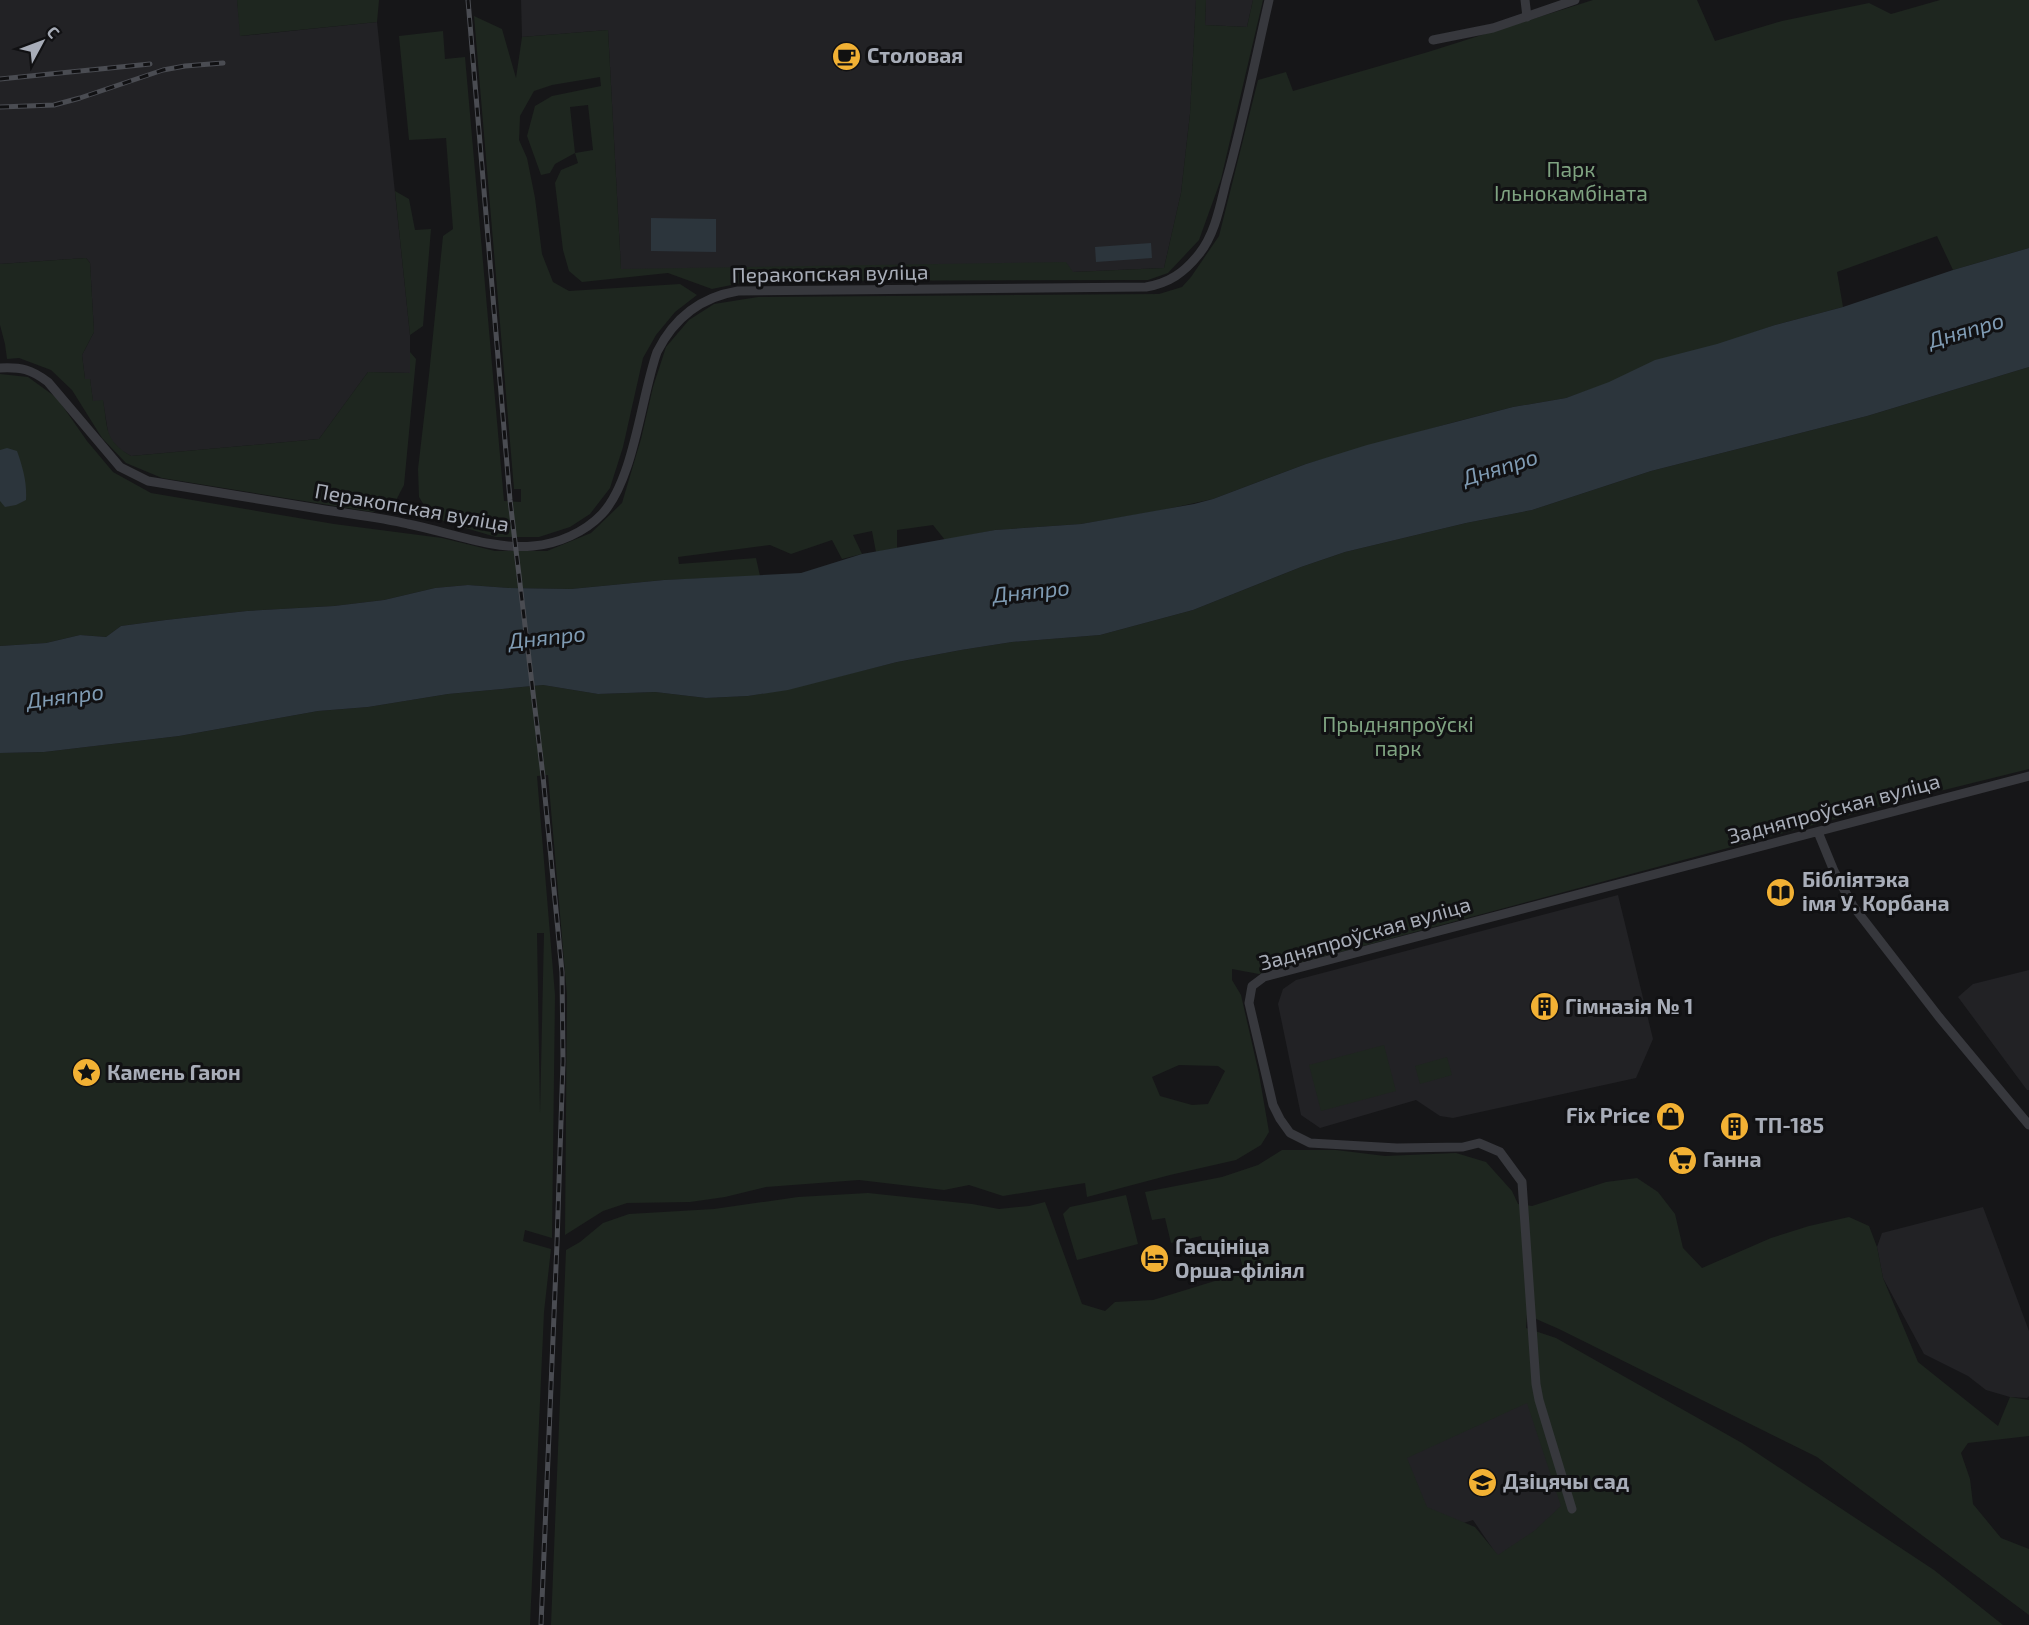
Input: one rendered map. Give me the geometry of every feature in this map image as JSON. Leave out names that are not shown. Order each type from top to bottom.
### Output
[{"type":"street","name":"Перакопская вуліца","points":[[0,368],[21,368],[36,373],[48,382],[120,467],[148,481],[407,523],[497,545],[532,546],[555,542],[586,527],[601,515],[612,501],[628,462],[657,351],[662,340],[679,319],[707,299],[723,293],[738,291],[1146,287],[1170,281],[1181,273],[1199,254],[1216,218],[1233,158],[1269,0]]},
{"type":"street","points":[[1525,0],[1527,17]]},
{"type":"street","points":[[1433,40],[1485,30],[1575,0]]},
{"type":"street","name":"Задняпроўская вуліца","points":[[1572,1509],[1536,1384],[1522,1182],[1500,1152],[1479,1143],[1463,1147],[1397,1148],[1310,1143],[1290,1133],[1274,1105],[1250,1003],[1252,986],[1264,977],[2029,776]]},
{"type":"street","points":[[1818,832],[1830,862],[1853,906],[1939,1017],[2029,1125]]},
{"type":"shaded area","points":[[0,0],[237,0],[241,36],[377,22],[410,335],[410,373],[368,372],[319,439],[131,456],[119,449],[109,438],[103,401],[93,402],[90,379],[85,379],[82,355],[94,332],[90,263],[86,258],[0,264]]},
{"type":"shaded area","points":[[521,0],[1196,0],[1190,114],[1181,193],[1164,268],[1073,272],[621,269],[608,30],[522,37]]},
{"type":"shaded area","points":[[1206,0],[1253,0],[1247,27],[1205,25]]},
{"type":"shaded area","points":[[1618,895],[1653,1039],[1636,1078],[1453,1118],[1440,1116],[1416,1100],[1320,1128],[1301,1115],[1278,1004],[1283,989],[1296,980]]},
{"type":"shaded area","points":[[2029,970],[2029,1090],[2027,1090],[1958,997],[1973,984]]},
{"type":"shaded area","points":[[1983,1207],[2029,1331],[2029,1396],[2027,1398],[2010,1397],[1986,1390],[1968,1376],[1924,1354],[1883,1278],[1877,1247],[1882,1233]]},
{"type":"shaded area","name":"Дзіцячы сад","points":[[1531,1395],[1563,1510],[1499,1558],[1473,1520],[1429,1534],[1398,1455]]},
{"type":"green space","points":[[237,0],[379,0],[377,22],[240,36]]},
{"type":"green space","points":[[1196,0],[1206,0],[1205,25],[1247,27],[1253,0],[1263,0],[1221,179],[1199,240],[1168,273],[1148,280],[751,281],[712,289],[668,273],[582,282],[569,271],[563,250],[555,183],[561,170],[578,163],[575,153],[555,164],[550,173],[541,175],[527,136],[535,106],[552,96],[601,86],[600,77],[552,85],[534,91],[520,116],[519,140],[527,158],[542,254],[553,282],[569,291],[680,284],[697,295],[675,312],[656,335],[643,358],[623,447],[610,488],[590,514],[570,527],[539,537],[496,537],[445,522],[427,510],[419,497],[418,469],[443,236],[453,229],[446,138],[409,140],[399,36],[443,31],[445,59],[465,57],[504,501],[521,502],[521,489],[514,489],[474,16],[502,29],[516,78],[522,37],[608,30],[621,269],[1066,262],[1073,272],[1164,268],[1181,193],[1190,114]],"holes":[[[588,105],[593,150],[575,153],[570,107]]]},
{"type":"green space","name":"Парк Ільнокамбіната","points":[[1593,0],[1697,0],[1715,41],[1782,21],[1869,3],[1891,14],[1940,0],[2029,0],[2029,248],[1953,270],[1937,236],[1837,272],[1843,307],[1775,325],[1566,398],[1513,407],[1451,423],[1306,464],[1213,499],[1158,511],[1081,524],[995,530],[945,540],[933,525],[897,530],[897,548],[876,552],[872,531],[853,535],[862,554],[842,559],[832,540],[791,554],[770,545],[678,557],[679,564],[756,558],[760,576],[664,580],[571,589],[468,585],[435,588],[384,600],[166,620],[121,626],[106,637],[80,635],[46,643],[0,646],[0,374],[28,377],[57,398],[87,441],[113,472],[151,493],[334,524],[442,538],[495,551],[547,551],[591,533],[622,503],[666,347],[689,320],[714,304],[758,297],[1159,294],[1182,287],[1219,236],[1258,80],[1286,72],[1293,91],[1428,52]]},
{"type":"green space","points":[[395,191],[409,199],[415,230],[431,229],[423,326],[410,335]]},
{"type":"green space","points":[[86,258],[90,263],[94,332],[82,355],[85,379],[90,379],[93,401],[103,400],[107,426],[112,439],[116,445],[131,456],[319,439],[368,372],[410,373],[410,352],[416,359],[404,485],[393,506],[372,512],[162,478],[126,463],[102,438],[72,390],[51,370],[19,358],[7,359],[0,325],[0,264]]},
{"type":"green space","name":"Прыдняпроўскі парк","points":[[2029,367],[2029,769],[1259,974],[1232,969],[1232,980],[1241,995],[1259,1074],[1269,1132],[1261,1145],[1236,1160],[1087,1197],[1085,1183],[1003,1196],[969,1185],[944,1190],[859,1180],[766,1187],[725,1197],[690,1202],[627,1203],[603,1211],[565,1235],[567,995],[548,775],[537,776],[555,995],[552,1238],[525,1230],[523,1241],[551,1249],[544,1312],[530,1625],[0,1625],[0,753],[44,752],[179,736],[318,711],[368,707],[448,694],[543,685],[598,694],[655,692],[706,698],[748,696],[961,650],[1012,642],[1100,635],[1193,610],[1345,552],[1532,510],[1651,471],[1867,416]],"holes":[[[537,933],[544,933],[540,1114],[540,1113]],[[1179,1065],[1218,1066],[1225,1071],[1208,1104],[1192,1105],[1160,1096],[1152,1077]]]},
{"type":"green space","points":[[1384,1045],[1396,1091],[1321,1111],[1309,1065]]},
{"type":"green space","points":[[1447,1057],[1452,1075],[1420,1084],[1415,1066]]},
{"type":"green space","points":[[1282,1150],[1336,1150],[1385,1156],[1456,1153],[1486,1162],[1512,1191],[1518,1204],[1532,1206],[1606,1182],[1637,1178],[1658,1192],[1675,1214],[1683,1248],[1702,1268],[1771,1238],[1809,1226],[1849,1217],[1869,1226],[1877,1247],[1883,1278],[1918,1362],[1998,1426],[2010,1397],[2029,1400],[2029,1436],[1968,1443],[1961,1453],[1970,1479],[1973,1504],[2001,1538],[2029,1549],[2029,1615],[1817,1457],[1527,1315],[1526,1328],[1556,1338],[1742,1443],[1934,1570],[2003,1625],[551,1625],[566,1250],[603,1223],[629,1214],[714,1209],[798,1197],[868,1193],[999,1209],[1045,1202],[1082,1304],[1105,1311],[1115,1302],[1153,1300],[1244,1272],[1237,1245],[1206,1255],[1201,1236],[1171,1243],[1165,1218],[1152,1220],[1145,1192],[1222,1177],[1258,1165]],"holes":[[[1527,1403],[1561,1506],[1534,1531],[1498,1555],[1475,1527],[1427,1507],[1407,1458]]]},
{"type":"green space","points":[[1126,1195],[1138,1244],[1077,1260],[1063,1214],[1070,1207]]},
{"type":"water","points":[[651,218],[716,219],[716,252],[651,251]]},
{"type":"water","points":[[1151,243],[1152,258],[1096,262],[1095,247]]},
{"type":"water","name":"Дняпро","points":[[2029,248],[2029,367],[1867,416],[1651,471],[1532,510],[1345,552],[1193,610],[1100,635],[1012,642],[961,650],[897,662],[788,690],[748,696],[706,698],[655,692],[598,694],[543,685],[448,694],[368,707],[318,711],[179,736],[44,752],[0,753],[0,646],[46,643],[80,635],[106,637],[121,626],[166,620],[384,600],[435,588],[468,585],[571,589],[664,580],[801,573],[862,554],[995,530],[1081,524],[1194,504],[1367,445],[1513,407],[1566,398],[1609,382],[1655,360],[1843,307],[1953,270]]},
{"type":"water","points":[[7,448],[17,451],[24,475],[26,500],[5,507],[0,501],[0,450]]},
{"type":"railway","points":[[468,0],[510,500],[543,776],[562,972],[563,1061],[541,1625]]},
{"type":"railway","points":[[0,107],[54,105],[163,70],[223,63]]},
{"type":"railway","points":[[0,79],[150,64]]},
{"type":"place","name":"Столовая","points":[[846,56]]},
{"type":"place","name":"Бібліятэка імя У. Корбана","points":[[1781,892]]},
{"type":"place","name":"Гімназія № 1","points":[[1544,1007]]},
{"type":"place","name":"Камень Гаюн","points":[[86,1073]]},
{"type":"place","name":"Fix Price","points":[[1671,1116]]},
{"type":"place","name":"ТП-185","points":[[1734,1126]]},
{"type":"place","name":"Ганна","points":[[1682,1160]]},
{"type":"place","name":"Гасцініца Орша-філіял","points":[[1154,1259]]},
{"type":"place","name":"Дзіцячы сад","points":[[1482,1482]]}]
